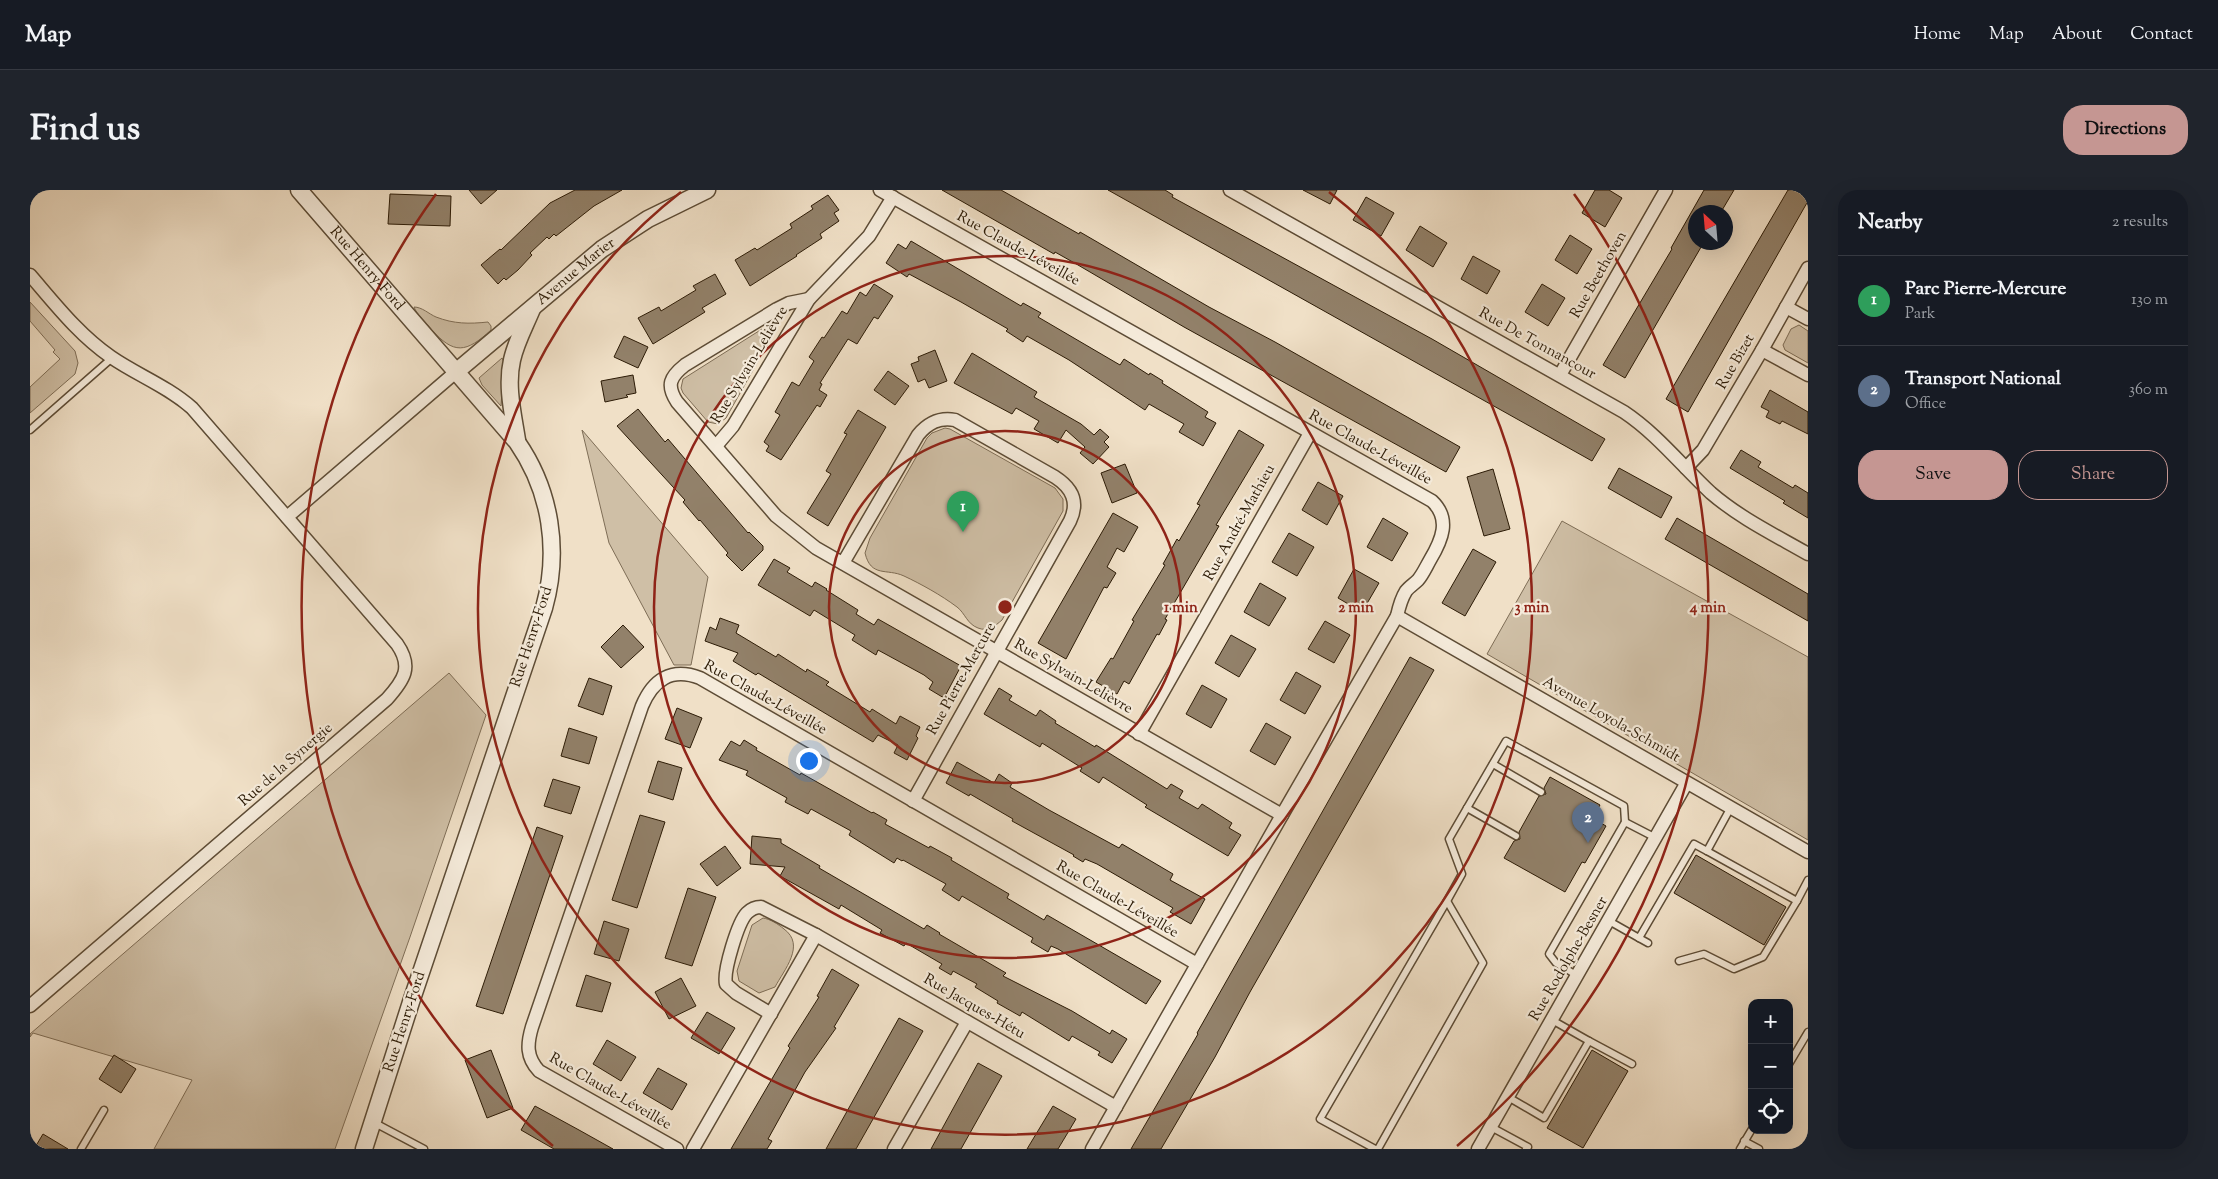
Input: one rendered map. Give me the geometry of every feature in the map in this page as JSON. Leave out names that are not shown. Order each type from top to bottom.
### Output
[{"type":"street","name":"Rue Henry-Ford","points":[[299,190],[518,442],[540,484],[549,520],[552,556],[548,595],[411,1002],[364,1149]]},
{"type":"street","name":"Avenue Marier","points":[[457,371],[611,242],[662,212],[707,190]]},
{"type":"street","name":"Rue Claude-Léveillée","points":[[880,190],[1432,501],[1438,507],[1444,522],[1444,530],[1436,550],[1419,578],[1405,594],[1397,616],[1092,1149]]},
{"type":"street","name":"Rue De Tonnancour","points":[[1230,190],[1560,375],[1632,418],[1728,507],[1808,554]]},
{"type":"street","name":"Rue Beethoven","points":[[1560,375],[1666,190]]},
{"type":"street","name":"Rue Sylvain-Lelièvre","points":[[716,446],[733,426],[809,299],[869,236],[892,197]]},
{"type":"street","name":"Rue Bizet","points":[[1686,468],[1703,450],[1808,268]]},
{"type":"street","name":"Rue de la Synergie","points":[[30,275],[78,329],[112,358],[176,394],[192,408],[397,644],[405,661],[403,679],[387,699],[30,1006]]},
{"type":"street","name":"Rue Sylvain-Lelièvre","points":[[809,299],[789,303],[776,309],[685,366],[672,378],[670,384],[672,396],[776,516],[807,542],[1282,815]]},
{"type":"street","points":[[518,442],[510,394],[510,370],[516,347],[533,306]]},
{"type":"street","points":[[1786,307],[1808,319]]},
{"type":"street","points":[[1762,350],[1808,375]]},
{"type":"street","points":[[287,517],[457,371]]},
{"type":"street","name":"Rue Pierre-Mercure","points":[[843,563],[923,429],[934,421],[947,418],[971,429],[1062,482],[1072,494],[1074,501],[1070,522],[913,801]]},
{"type":"street","name":"Rue André-Mathieu","points":[[1139,734],[1310,433]]},
{"type":"street","name":"Avenue Loyola-Schmidt","points":[[1397,616],[1686,784],[1808,852]]},
{"type":"street","name":"Rue Claude-Léveillée","points":[[677,1149],[539,1070],[530,1060],[528,1047],[536,1018],[642,706],[651,689],[658,682],[673,675],[679,674],[700,678],[1197,964]]},
{"type":"street","name":"Rue Rodolphe-Besner","points":[[1478,1149],[1686,784]]},
{"type":"street","name":"Rue Jacques-Hétu","points":[[771,1014],[736,993],[726,984],[725,972],[744,917],[752,909],[761,906],[816,935],[1116,1107]]},
{"type":"street","points":[[693,1149],[816,935]]},
{"type":"street","points":[[894,1149],[967,1022]]},
{"type":"lane","points":[[30,430],[112,358]]},
{"type":"lane","points":[[1447,901],[1483,963],[1376,1149],[1320,1119],[1462,874],[1449,839],[1506,741],[1624,806],[1624,822],[1550,954],[1556,964],[1578,976]]},
{"type":"lane","points":[[1493,764],[1541,792]]},
{"type":"lane","points":[[1467,808],[1516,836]]},
{"type":"lane","points":[[1707,851],[1730,809]]},
{"type":"lane","points":[[1624,822],[1656,838]]},
{"type":"lane","points":[[1639,938],[1694,844],[1796,901]]},
{"type":"lane","points":[[1679,961],[1704,954],[1734,969],[1763,957],[1808,880]]},
{"type":"lane","points":[[1609,921],[1648,943]]},
{"type":"lane","points":[[1552,1020],[1632,1064]]},
{"type":"lane","points":[[1793,1057],[1808,1031]]},
{"type":"lane","points":[[1508,1097],[1544,1118],[1588,1041]]},
{"type":"lane","points":[[81,1149],[104,1110]]},
{"type":"lane","points":[[373,1122],[424,1149]]},
{"type":"lane","points":[[1491,1126],[1529,1148]]},
{"type":"lane","points":[[1740,1149],[1748,1134]]},
{"type":"lane","points":[[1744,1141],[1759,1149]]},
{"type":"shaded area","points":[[30,302],[75,351],[78,363],[75,374],[30,413],[30,387],[60,359],[53,352],[55,350],[30,321]]},
{"type":"shaded area","points":[[414,307],[449,321],[468,323],[488,322],[491,330],[467,347],[454,347],[439,337],[419,316]]},
{"type":"shaded area","points":[[1799,325],[1808,331],[1808,363],[1785,350],[1783,345],[1791,329]]},
{"type":"shaded area","points":[[762,329],[766,338],[768,337],[770,340],[726,418],[718,424],[708,422],[683,393],[681,388],[683,379]]},
{"type":"shaded area","points":[[502,358],[504,362],[501,406],[482,385],[479,378]]},
{"type":"shaded area","points":[[945,428],[950,429],[1055,488],[1063,499],[1063,511],[1002,620],[988,629],[974,626],[957,607],[938,594],[904,576],[875,569],[871,566],[865,553],[870,538],[927,438],[932,433]]},
{"type":"shaded area","points":[[582,430],[708,577],[691,665],[674,665],[609,543]]},
{"type":"shaded area","points":[[1562,521],[1808,657],[1808,840],[1487,654]]},
{"type":"shaded area","points":[[449,673],[486,715],[335,1149],[154,1149],[192,1080],[33,1033],[30,1037],[30,1034]]},
{"type":"shaded area","points":[[763,918],[777,924],[790,935],[793,942],[793,950],[788,965],[775,987],[759,993],[739,981],[737,971],[752,925]]},
{"type":"building","points":[[469,190],[497,190],[481,204]]},
{"type":"building","points":[[575,190],[622,190],[594,206],[556,236],[554,234],[549,239],[547,237],[530,253],[532,255],[518,270],[498,284],[481,265],[501,250],[550,203]]},
{"type":"building","points":[[942,190],[1001,190],[1079,234],[1080,232],[1209,307],[1275,342],[1460,447],[1446,472]]},
{"type":"building","points":[[1108,190],[1165,190],[1173,195],[1172,197],[1432,339],[1605,439],[1592,461]]},
{"type":"building","points":[[1303,190],[1337,190],[1330,204]]},
{"type":"building","points":[[1595,190],[1609,190],[1622,198],[1605,227],[1582,213]]},
{"type":"building","points":[[1704,190],[1734,190],[1725,205],[1695,205]]},
{"type":"building","points":[[1788,190],[1808,190],[1808,201],[1688,412],[1666,399]]},
{"type":"building","points":[[390,194],[451,196],[450,226],[388,224]]},
{"type":"building","points":[[828,195],[839,210],[834,213],[839,221],[820,234],[822,238],[750,286],[735,260],[755,248],[757,250],[792,228],[790,224],[813,209],[811,206]]},
{"type":"building","points":[[1366,197],[1394,213],[1381,236],[1353,220]]},
{"type":"building","points":[[1688,218],[1688,250],[1699,250],[1625,378],[1603,365]]},
{"type":"building","points":[[1420,226],[1447,243],[1433,267],[1406,250]]},
{"type":"building","points":[[1570,235],[1592,249],[1577,274],[1555,260]]},
{"type":"building","points":[[911,241],[1021,306],[1023,303],[1041,313],[1038,317],[1120,365],[1124,359],[1149,375],[1150,373],[1163,381],[1162,383],[1208,412],[1205,417],[1216,423],[1203,446],[1179,432],[1184,424],[1149,404],[1145,410],[1069,360],[1027,336],[1023,342],[1006,331],[1008,329],[909,274],[907,277],[886,263],[898,244],[906,249]]},
{"type":"building","points":[[1473,256],[1500,271],[1487,294],[1461,279]]},
{"type":"building","points":[[715,274],[726,294],[702,308],[705,312],[653,344],[638,318],[659,307],[661,311],[696,290],[693,286]]},
{"type":"building","points":[[874,284],[893,296],[878,319],[874,317],[857,344],[848,339],[820,383],[822,384],[819,390],[827,395],[820,407],[817,405],[781,460],[766,451],[769,446],[764,442],[780,415],[775,412],[792,382],[799,386],[814,361],[809,357],[842,311],[847,314],[860,292],[866,296]]},
{"type":"building","points":[[1542,284],[1565,298],[1548,326],[1525,312]]},
{"type":"building","points":[[624,336],[648,347],[638,368],[614,357]]},
{"type":"building","points":[[935,350],[947,381],[929,388],[925,379],[918,382],[911,364],[919,361],[918,357]]},
{"type":"building","points":[[972,353],[1037,392],[1034,397],[1081,424],[1094,435],[1100,429],[1109,437],[1104,442],[1109,447],[1093,464],[1080,453],[1085,447],[1066,430],[1058,443],[1034,429],[1039,421],[1016,408],[1012,414],[954,383]]},
{"type":"building","points":[[888,371],[909,386],[895,405],[874,390]]},
{"type":"building","points":[[633,375],[636,393],[626,395],[628,397],[605,402],[601,381]]},
{"type":"building","points":[[1770,390],[1808,412],[1808,434],[1782,421],[1780,424],[1766,417],[1769,411],[1761,407]]},
{"type":"building","points":[[638,409],[665,442],[668,439],[748,533],[763,546],[763,550],[742,571],[726,555],[728,553],[683,502],[685,500],[617,426]]},
{"type":"building","points":[[858,410],[886,427],[828,526],[807,513],[831,474],[826,471],[847,434],[844,433]]},
{"type":"building","points":[[1239,430],[1264,445],[1216,525],[1219,526],[1165,619],[1167,620],[1159,635],[1157,634],[1129,684],[1124,681],[1117,694],[1096,682],[1111,658],[1113,659],[1134,621],[1132,620],[1165,565],[1163,564],[1177,539],[1179,541],[1200,505],[1197,504]]},
{"type":"building","points":[[1741,450],[1761,462],[1758,467],[1793,488],[1795,485],[1808,493],[1808,518],[1783,503],[1785,501],[1730,468]]},
{"type":"building","points":[[1125,464],[1137,493],[1112,503],[1101,473]]},
{"type":"building","points":[[1619,468],[1672,497],[1661,518],[1608,488]]},
{"type":"building","points":[[1493,469],[1510,529],[1484,536],[1467,477]]},
{"type":"building","points":[[1318,482],[1343,496],[1327,525],[1302,510]]},
{"type":"building","points":[[1113,513],[1138,527],[1124,552],[1117,548],[1107,567],[1116,573],[1107,588],[1104,587],[1066,659],[1038,643]]},
{"type":"building","points":[[1383,518],[1408,533],[1392,561],[1367,547]]},
{"type":"building","points":[[1677,518],[1808,594],[1808,621],[1665,539]]},
{"type":"building","points":[[1289,533],[1314,547],[1297,576],[1272,562]]},
{"type":"building","points":[[1473,549],[1496,562],[1465,616],[1442,603]]},
{"type":"building","points":[[774,559],[790,568],[787,572],[812,587],[815,582],[827,589],[858,610],[856,614],[874,625],[878,619],[961,666],[944,698],[929,689],[933,682],[924,675],[878,650],[876,655],[852,640],[855,635],[814,610],[810,616],[758,585]]},
{"type":"building","points":[[1354,569],[1379,583],[1362,612],[1338,598]]},
{"type":"building","points":[[1260,583],[1286,598],[1269,626],[1244,612]]},
{"type":"building","points":[[720,618],[739,625],[736,633],[776,657],[778,654],[806,672],[807,669],[829,682],[826,685],[870,712],[872,709],[896,724],[900,716],[920,727],[916,736],[918,738],[907,760],[894,753],[898,745],[878,735],[873,742],[758,673],[756,675],[733,661],[738,653],[705,641],[710,627],[716,630]]},
{"type":"building","points":[[1325,621],[1350,635],[1334,663],[1308,649]]},
{"type":"building","points":[[623,625],[644,647],[621,668],[601,647]]},
{"type":"building","points":[[1231,635],[1256,649],[1239,677],[1215,663]]},
{"type":"building","points":[[1410,657],[1434,670],[1250,992],[1215,1057],[1161,1149],[1131,1149],[1198,1034]]},
{"type":"building","points":[[1296,672],[1321,686],[1305,714],[1280,700]]},
{"type":"building","points":[[589,678],[612,686],[603,715],[578,706]]},
{"type":"building","points":[[1202,685],[1227,699],[1211,728],[1186,714]]},
{"type":"building","points":[[999,688],[1012,696],[1009,700],[1036,716],[1040,710],[1056,721],[1055,723],[1095,747],[1096,745],[1167,789],[1171,784],[1183,791],[1179,798],[1198,809],[1202,804],[1232,823],[1229,828],[1241,835],[1228,856],[1145,807],[1147,805],[1103,777],[1099,783],[1080,771],[1082,768],[1042,743],[1040,747],[984,714]]},
{"type":"building","points":[[677,708],[702,718],[690,748],[665,739]]},
{"type":"building","points":[[1266,723],[1291,737],[1275,765],[1250,751]]},
{"type":"building","points":[[569,728],[597,737],[589,764],[561,756]]},
{"type":"building","points":[[744,740],[757,748],[756,750],[800,775],[801,773],[887,820],[885,824],[952,858],[951,860],[1009,894],[1007,898],[1044,920],[1047,915],[1161,981],[1146,1004],[1058,949],[1051,946],[1048,952],[1031,942],[1033,938],[962,896],[959,901],[942,890],[946,884],[903,860],[897,858],[894,863],[849,835],[851,831],[811,809],[808,814],[785,802],[787,798],[746,775],[748,771],[719,760],[731,741],[740,746]]},
{"type":"building","points":[[658,761],[682,768],[673,800],[648,792]]},
{"type":"building","points":[[957,762],[994,783],[999,774],[1012,783],[1010,787],[1049,810],[1119,848],[1122,844],[1173,874],[1170,880],[1205,899],[1191,924],[1170,912],[1173,908],[1097,864],[1085,859],[1083,862],[970,794],[969,796],[946,783]]},
{"type":"building","points":[[1550,777],[1600,805],[1592,818],[1606,826],[1585,863],[1582,862],[1565,892],[1504,858],[1514,841],[1520,839],[1519,832],[1539,796],[1546,794],[1544,788]]},
{"type":"building","points":[[553,779],[580,787],[571,814],[544,806]]},
{"type":"building","points":[[640,815],[665,822],[637,908],[612,900]]},
{"type":"building","points":[[537,827],[563,836],[503,1014],[476,1006]]},
{"type":"building","points":[[752,836],[781,839],[781,843],[820,866],[819,868],[924,929],[927,925],[1006,973],[1003,976],[1072,1011],[1110,1034],[1112,1030],[1127,1039],[1112,1063],[1098,1055],[1100,1052],[1072,1036],[1069,1041],[1022,1012],[1020,1016],[997,1003],[998,1001],[975,987],[977,984],[953,971],[951,975],[939,968],[942,964],[906,943],[904,946],[880,933],[882,930],[841,905],[839,909],[780,876],[785,867],[750,864]]},
{"type":"building","points":[[725,846],[741,868],[717,886],[700,864]]},
{"type":"building","points":[[1696,855],[1786,907],[1764,945],[1674,893]]},
{"type":"building","points":[[688,888],[716,897],[692,966],[665,958]]},
{"type":"building","points":[[604,921],[629,929],[619,961],[594,954]]},
{"type":"building","points":[[832,969],[859,985],[834,1027],[836,1028],[805,1072],[768,1139],[772,1141],[767,1149],[731,1149],[790,1048],[788,1046],[819,997],[817,996]]},
{"type":"building","points":[[586,975],[611,983],[602,1012],[576,1006]]},
{"type":"building","points":[[681,978],[696,1006],[669,1019],[655,992]]},
{"type":"building","points":[[707,1012],[735,1028],[719,1054],[691,1038]]},
{"type":"building","points":[[899,1018],[923,1031],[856,1149],[826,1149]]},
{"type":"building","points":[[607,1040],[636,1057],[621,1081],[593,1064]]},
{"type":"building","points":[[491,1050],[513,1108],[487,1118],[465,1060]]},
{"type":"building","points":[[1592,1050],[1628,1071],[1583,1148],[1547,1128]]},
{"type":"building","points":[[114,1055],[136,1069],[121,1093],[99,1079]]},
{"type":"building","points":[[978,1063],[1002,1076],[961,1149],[931,1149]]},
{"type":"building","points":[[658,1068],[687,1084],[672,1110],[643,1093]]},
{"type":"building","points":[[535,1106],[613,1149],[554,1149],[521,1130]]},
{"type":"building","points":[[1053,1106],[1076,1119],[1058,1149],[1027,1149]]},
{"type":"building","points":[[43,1134],[68,1149],[34,1149]]},
{"type":"place","name":"Parc Pierre-Mercure","points":[[963,532]]},
{"type":"place","name":"Transport National","points":[[1588,843]]}]
